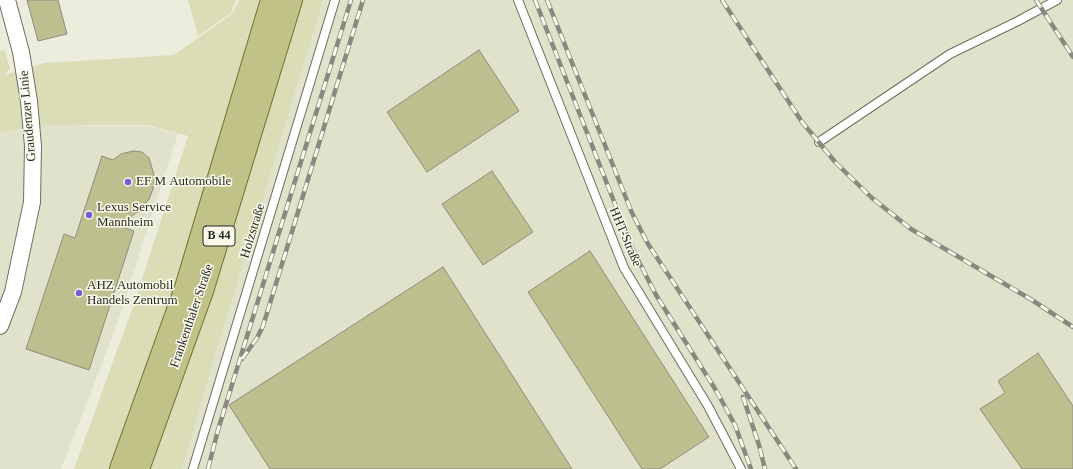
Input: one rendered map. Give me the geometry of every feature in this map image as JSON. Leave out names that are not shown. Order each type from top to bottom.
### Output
[{"type":"main road","name":"Frankenthaler Straße","points":[[121,469],[186,288],[272,0]]},
{"type":"main road","name":"Frankenthaler Straße","points":[[138,469],[202,291],[291,0]]},
{"type":"street","name":"Graudenzer Linie","points":[[0,326],[13,292],[26,241],[32,202],[34,146],[27,82],[7,0]]},
{"type":"lane","name":"Holzstraße","points":[[193,469],[335,0]]},
{"type":"lane","name":"HHT-Straße","points":[[518,0],[624,268],[708,406],[741,469]]},
{"type":"lane","points":[[819,142],[950,54],[1057,0]]},
{"type":"shaded area","points":[[320,0],[1073,0],[1073,469],[168,469]]},
{"type":"shaded area","points":[[48,125],[147,126],[178,134],[115,330],[61,469],[0,469],[0,132]]},
{"type":"green space","points":[[188,0],[236,0],[231,13],[198,36]]},
{"type":"green space","points":[[239,0],[259,0],[177,285],[110,469],[74,469],[135,301],[188,136],[147,125],[48,125],[0,132],[0,51],[5,50],[10,69],[5,75],[44,63],[174,55],[232,14]]},
{"type":"green space","points":[[301,0],[323,0],[182,469],[147,469]]},
{"type":"building","points":[[27,0],[58,0],[67,34],[38,41]]},
{"type":"building","points":[[479,50],[519,111],[427,172],[387,112]]},
{"type":"building","name":"AHZ Automobil Handels Zentrum","points":[[133,151],[142,152],[149,158],[155,178],[153,189],[149,199],[141,210],[118,225],[134,231],[89,370],[26,349],[64,234],[75,238],[102,156],[113,160],[121,154]]},
{"type":"building","points":[[492,171],[533,232],[483,265],[442,204]]},
{"type":"building","points":[[590,251],[709,437],[660,469],[642,469],[528,292]]},
{"type":"building","points":[[443,267],[572,469],[270,469],[229,405]]},
{"type":"building","points":[[1038,353],[1073,406],[1073,469],[1022,469],[980,409],[1005,393],[998,381]]},
{"type":"railway","points":[[208,469],[218,430],[351,0]]},
{"type":"railway","points":[[242,359],[257,338],[263,326],[363,0]]},
{"type":"railway","points":[[535,0],[633,250],[656,295],[717,392],[735,425],[751,469]]},
{"type":"railway","points":[[547,0],[632,213],[648,244],[796,469]]},
{"type":"railway","points":[[722,0],[802,122],[836,163],[872,198],[911,229],[1032,300],[1073,327]]},
{"type":"railway","points":[[1036,0],[1073,57]]},
{"type":"railway","points":[[743,397],[759,445],[765,469]]},
{"type":"place","name":"EF M Automobile","points":[[128,182]]},
{"type":"place","name":"Lexus Service Mannheim","points":[[89,215]]},
{"type":"place","name":"AHZ Automobil Handels Zentrum","points":[[79,293]]}]
